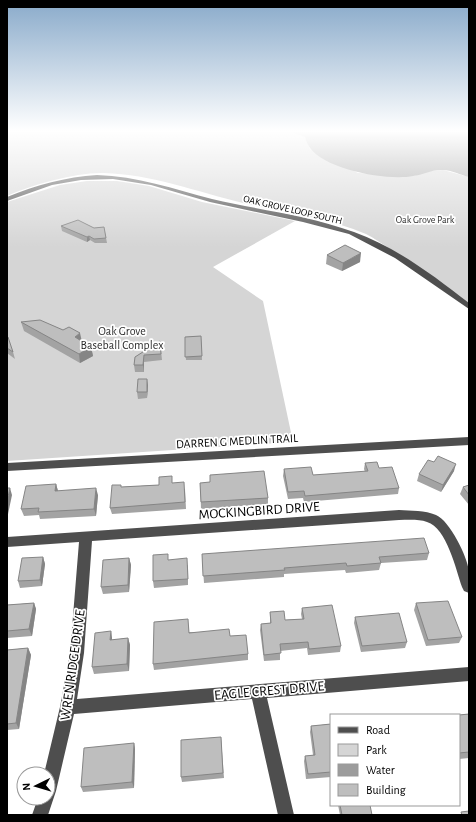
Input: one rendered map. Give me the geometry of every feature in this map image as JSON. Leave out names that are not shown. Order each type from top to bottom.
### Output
[{"type":"street","name":"OAK GROVE LOOP SOUTH","points":[[7,198],[30,190],[65,181],[117,177],[180,191],[221,203],[320,223],[352,234],[381,248],[421,272],[469,307]]},
{"type":"street","name":"DARREN G MEDLIN TRAIL","points":[[7,467],[469,441]]},
{"type":"street","name":"MOCKINGBIRD DRIVE","points":[[7,542],[399,515],[415,516],[433,519],[441,524],[448,533],[469,587]]},
{"type":"street","name":"WREN RIDGE DRIVE","points":[[54,766],[68,707],[77,653],[86,537]]},
{"type":"street","name":"EAGLE CREST DRIVE","points":[[68,707],[469,674]]},
{"type":"street","points":[[258,691],[286,815]]},
{"type":"green space","name":"Oak Grove Park","points":[[7,170],[353,170],[358,173],[414,176],[429,171],[444,170],[469,177],[469,304],[410,261],[375,239],[351,228],[321,219],[243,203],[157,180],[122,174],[93,173],[54,180],[7,196]]},
{"type":"green space","name":"Oak Grove Baseball Complex","points":[[87,181],[117,181],[149,186],[202,202],[295,221],[213,267],[263,301],[293,442],[7,461],[7,202],[60,185]]},
{"type":"water","points":[[352,170],[434,170],[402,177],[389,177]]},
{"type":"water","points":[[447,170],[469,170],[469,177]]},
{"type":"building","points":[[78,220],[94,228],[104,227],[106,238],[94,239],[61,226]]},
{"type":"building","points":[[345,245],[361,253],[343,263],[327,255]]},
{"type":"building","points":[[40,320],[63,330],[69,327],[80,333],[75,337],[91,347],[79,354],[21,322]]},
{"type":"building","points":[[201,336],[202,356],[185,357],[185,337]]},
{"type":"building","points":[[8,337],[13,352],[7,348]]},
{"type":"building","points":[[160,341],[161,354],[144,355],[143,365],[134,365],[135,357]]},
{"type":"building","points":[[138,379],[147,379],[147,392],[137,392]]},
{"type":"building","points":[[438,456],[456,464],[443,485],[419,474],[428,460],[434,462]]},
{"type":"building","points":[[377,462],[379,468],[392,467],[399,488],[305,496],[304,491],[288,492],[284,469],[311,467],[313,475],[368,471],[365,463]]},
{"type":"building","points":[[264,471],[268,498],[201,502],[200,483],[210,482],[210,475]]},
{"type":"building","points":[[172,476],[172,483],[184,482],[185,502],[110,508],[112,485],[121,485],[121,487],[159,485],[159,477]]},
{"type":"building","points":[[56,484],[55,491],[96,488],[94,509],[38,512],[39,508],[21,509],[26,486]]},
{"type":"building","points":[[469,485],[469,495],[463,487]]},
{"type":"building","points":[[7,488],[10,488],[7,501]]},
{"type":"building","points":[[424,538],[429,553],[379,557],[381,563],[347,566],[346,563],[284,568],[285,570],[203,576],[202,554]]},
{"type":"building","points":[[168,554],[168,560],[187,558],[188,579],[153,581],[153,555]]},
{"type":"building","points":[[43,557],[40,580],[18,581],[22,558]]},
{"type":"building","points":[[129,558],[128,585],[101,587],[103,560]]},
{"type":"building","points":[[448,601],[462,637],[428,640],[416,603]]},
{"type":"building","points":[[34,603],[29,629],[7,631],[7,605]]},
{"type":"building","points":[[332,605],[341,646],[309,649],[308,642],[280,644],[281,653],[264,655],[261,624],[271,623],[270,612],[284,611],[285,620],[304,619],[302,608]]},
{"type":"building","points":[[399,613],[407,642],[362,646],[355,617]]},
{"type":"building","points":[[188,619],[189,633],[229,629],[230,636],[246,635],[248,654],[153,664],[154,622]]},
{"type":"building","points":[[111,631],[110,640],[128,638],[127,664],[92,667],[95,633]]},
{"type":"building","points":[[28,648],[16,723],[7,724],[7,650]]},
{"type":"building","points":[[469,714],[469,752],[460,753],[460,715]]},
{"type":"building","points":[[330,724],[330,772],[308,774],[305,756],[315,755],[311,726]]},
{"type":"building","points":[[221,737],[223,773],[181,777],[181,740]]},
{"type":"building","points":[[134,743],[132,782],[81,787],[84,748]]},
{"type":"building","points":[[340,806],[370,806],[372,815],[342,815]]},
{"type":"building","points":[[469,811],[469,815],[462,815],[461,812]]}]
